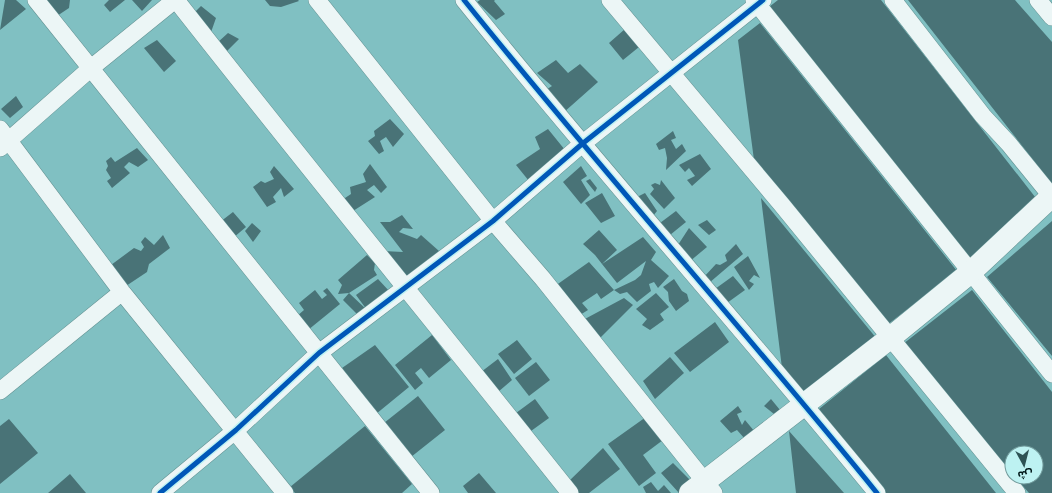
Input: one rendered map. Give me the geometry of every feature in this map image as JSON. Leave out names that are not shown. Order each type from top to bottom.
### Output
[{"type":"street","points":[[36,0],[431,493]]},
{"type":"street","points":[[285,493],[236,430],[122,292],[3,140],[175,0],[570,493]]},
{"type":"street","points":[[317,0],[492,221],[543,279],[703,489],[805,404],[890,338],[971,272],[1052,196],[1009,144],[983,116],[893,0]]},
{"type":"street","points":[[464,0],[582,144],[805,404],[877,493]]},
{"type":"street","points":[[610,0],[672,73],[1017,493]]},
{"type":"street","points":[[1038,0],[1052,17]]},
{"type":"street","points":[[160,493],[236,430],[319,352],[492,221],[582,144],[672,73],[758,2],[1052,374]]},
{"type":"street","points":[[0,391],[122,292]]},
{"type":"building","points":[[5,0],[16,0],[26,9],[0,30]]},
{"type":"building","points":[[42,0],[70,0],[69,8],[57,16]]},
{"type":"building","points":[[109,0],[125,0],[110,12],[104,5]]},
{"type":"building","points":[[132,0],[152,0],[142,11]]},
{"type":"building","points":[[265,0],[299,1],[281,7],[270,6]]},
{"type":"building","points":[[480,0],[495,0],[494,1],[505,14],[496,20],[477,2]]},
{"type":"building","points":[[778,0],[881,0],[1039,202],[969,260],[769,7]]},
{"type":"building","points":[[908,0],[1015,0],[1052,42],[1052,184]]},
{"type":"building","points":[[201,6],[216,18],[210,35],[193,14]]},
{"type":"building","points":[[760,23],[957,271],[887,325],[754,160],[738,40]]},
{"type":"building","points":[[625,29],[639,47],[623,60],[609,43]]},
{"type":"building","points":[[228,33],[239,39],[226,52],[217,43]]},
{"type":"building","points":[[157,40],[176,61],[164,72],[144,48]]},
{"type":"building","points":[[556,60],[568,73],[580,64],[598,82],[563,113],[544,91],[552,86],[537,73]]},
{"type":"building","points":[[16,96],[23,107],[10,118],[1,109]]},
{"type":"building","points":[[390,119],[404,134],[393,147],[386,137],[380,141],[384,151],[379,154],[368,141],[375,136],[374,131]]},
{"type":"building","points":[[548,129],[565,150],[529,181],[516,165],[540,149],[535,137]]},
{"type":"building","points":[[673,131],[676,138],[671,140],[676,149],[682,144],[686,151],[666,170],[667,158],[665,148],[659,150],[656,144]]},
{"type":"building","points":[[137,148],[148,160],[138,167],[129,162],[124,167],[130,173],[112,188],[107,181],[111,178],[106,170],[108,166],[106,161],[111,157],[115,162]]},
{"type":"building","points":[[700,154],[711,169],[692,186],[687,180],[695,176],[689,168],[685,172],[679,165]]},
{"type":"building","points":[[370,164],[387,187],[381,193],[374,185],[367,190],[375,197],[353,211],[342,200],[351,194],[350,187],[366,182],[363,174]]},
{"type":"building","points":[[274,166],[294,189],[284,197],[281,188],[273,197],[276,202],[267,207],[253,187],[261,181],[265,183],[274,179],[270,172]]},
{"type":"building","points":[[581,166],[587,176],[581,180],[590,195],[581,204],[563,182]]},
{"type":"building","points":[[590,179],[597,188],[595,192],[586,181]]},
{"type":"building","points":[[661,180],[675,198],[664,209],[650,194],[654,189],[651,185],[655,183],[660,185]]},
{"type":"building","points":[[602,193],[615,216],[601,223],[585,203]]},
{"type":"building","points":[[645,193],[657,211],[653,216],[637,197]]},
{"type":"building","points":[[761,198],[877,339],[806,396],[782,368]]},
{"type":"building","points":[[676,211],[686,222],[670,235],[660,223]]},
{"type":"building","points":[[233,212],[246,227],[233,238],[220,222]]},
{"type":"building","points":[[402,215],[413,229],[403,228],[399,232],[417,239],[421,235],[439,251],[404,285],[383,251],[403,252],[380,222],[390,222]]},
{"type":"building","points":[[707,220],[716,230],[709,235],[698,225]]},
{"type":"building","points":[[1052,221],[1052,356],[987,277]]},
{"type":"building","points":[[252,223],[261,231],[253,242],[245,231]]},
{"type":"building","points":[[689,228],[707,247],[689,262],[686,252],[678,245]]},
{"type":"building","points":[[599,230],[617,250],[602,264],[583,244]]},
{"type":"building","points":[[163,235],[170,248],[149,264],[147,272],[126,286],[111,265],[134,248],[141,251],[144,247],[141,242],[145,237],[154,245]]},
{"type":"building","points":[[643,237],[656,252],[651,260],[669,276],[658,288],[654,282],[649,284],[651,291],[637,302],[627,292],[620,294],[614,290],[635,280],[641,275],[646,261],[617,283],[602,264]]},
{"type":"building","points":[[736,244],[743,254],[709,283],[703,278],[716,264],[720,265],[727,261],[725,255]]},
{"type":"building","points":[[367,255],[375,263],[374,270],[377,275],[349,293],[338,294],[342,285],[338,280]]},
{"type":"building","points":[[748,256],[760,278],[754,275],[749,281],[754,284],[749,290],[734,267]]},
{"type":"building","points":[[589,262],[614,290],[601,299],[597,293],[582,303],[588,310],[580,315],[555,286]]},
{"type":"building","points":[[733,276],[745,290],[727,303],[715,289]]},
{"type":"building","points":[[378,279],[390,292],[367,310],[356,295]]},
{"type":"building","points":[[674,279],[682,291],[687,294],[689,301],[676,311],[669,301],[668,292],[663,287]]},
{"type":"building","points":[[327,288],[340,304],[308,330],[297,316],[304,310],[299,303],[315,290],[322,299],[327,295],[323,291]]},
{"type":"building","points":[[972,290],[1052,392],[1052,493],[1029,493],[1022,485],[1044,485],[1044,445],[1004,445],[1004,464],[903,344]]},
{"type":"building","points":[[349,293],[367,310],[357,314],[343,300]]},
{"type":"building","points":[[656,293],[669,307],[660,314],[664,320],[650,330],[642,325],[647,319],[636,309]]},
{"type":"building","points":[[624,298],[633,305],[599,339],[583,320]]},
{"type":"building","points":[[715,322],[729,342],[690,372],[674,353]]},
{"type":"building","points":[[432,335],[451,360],[429,378],[421,368],[415,373],[423,383],[415,390],[395,365]]},
{"type":"building","points":[[517,340],[532,359],[514,374],[498,354]]},
{"type":"building","points":[[375,345],[409,387],[376,414],[342,368]]},
{"type":"building","points":[[886,355],[996,493],[886,493],[819,409]]},
{"type":"building","points":[[670,357],[684,373],[655,399],[643,381]]},
{"type":"building","points":[[498,359],[512,380],[498,392],[481,372]]},
{"type":"building","points":[[536,362],[550,380],[529,396],[515,378]]},
{"type":"building","points":[[418,396],[445,430],[411,457],[384,423]]},
{"type":"building","points":[[535,399],[549,418],[531,431],[516,413]]},
{"type":"building","points":[[771,399],[780,410],[774,414],[764,406]]},
{"type":"building","points":[[738,406],[742,412],[737,414],[742,425],[745,420],[755,432],[745,439],[737,430],[731,433],[720,421]]},
{"type":"building","points":[[646,417],[663,440],[643,455],[656,473],[639,486],[608,444]]},
{"type":"building","points":[[9,419],[38,453],[0,484],[0,426]]},
{"type":"building","points":[[365,426],[412,484],[402,493],[295,493],[290,487]]},
{"type":"building","points":[[789,431],[844,493],[796,493]]},
{"type":"building","points":[[603,448],[620,469],[589,493],[577,493],[568,482]]},
{"type":"building","points":[[673,463],[691,481],[679,493],[661,473]]},
{"type":"building","points":[[479,473],[496,493],[468,493],[463,486]]},
{"type":"building","points":[[70,474],[86,493],[48,493]]},
{"type":"building","points":[[651,482],[658,491],[664,485],[671,493],[646,493],[643,487]]},
{"type":"cycle path","points":[[464,0],[566,124],[877,493]]},
{"type":"cycle path","points":[[160,493],[236,430],[319,353],[493,221],[582,144],[763,0]]}]
